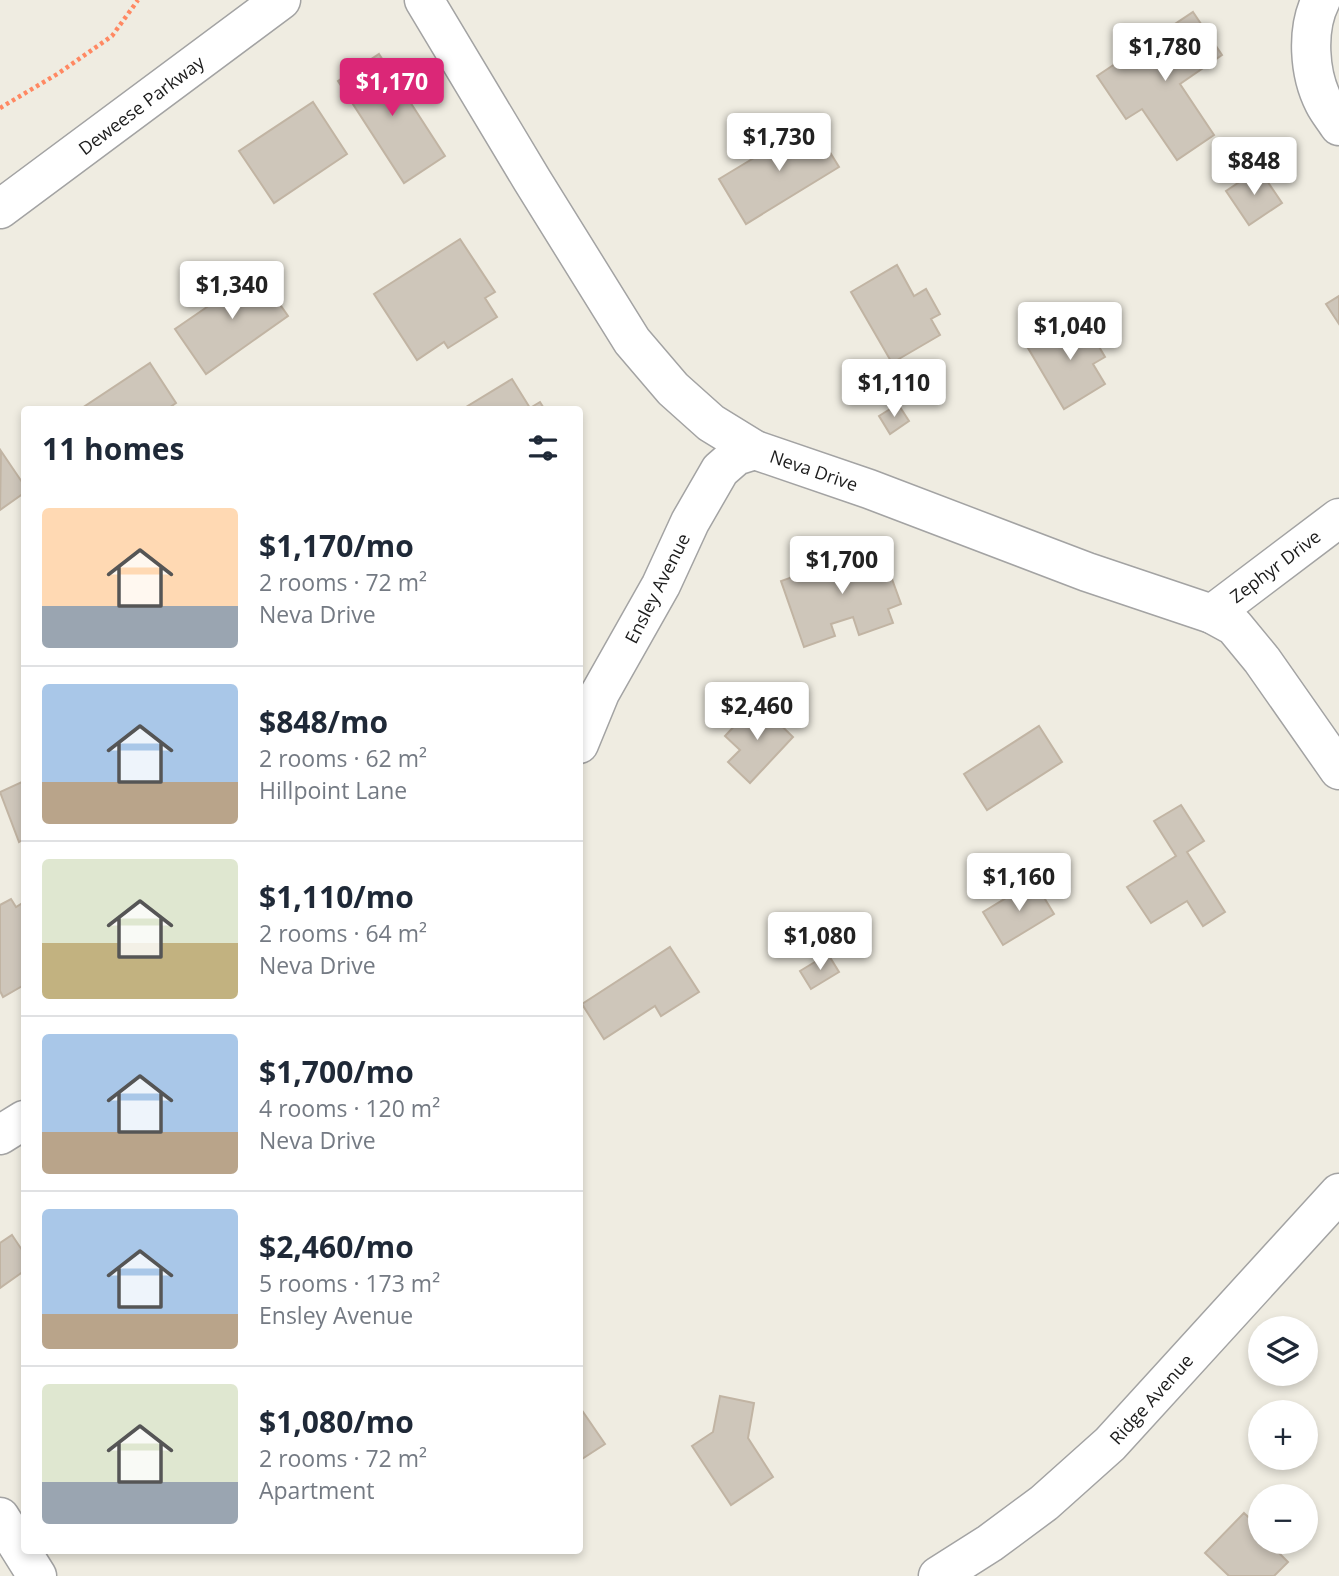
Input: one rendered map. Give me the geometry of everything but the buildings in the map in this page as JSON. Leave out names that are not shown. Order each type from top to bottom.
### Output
[{"type":"street","name":"Deweese Parkway","points":[[0,209],[281,0]]},
{"type":"street","name":"Neva Drive","points":[[424,0],[632,341],[673,389],[711,423],[755,450],[869,489],[1087,572],[1212,614],[1234,626],[1262,660],[1339,770]]},
{"type":"street","points":[[1321,0],[1312,33],[1313,72],[1323,103],[1339,126]]},
{"type":"street","name":"Ensley Avenue","points":[[583,734],[600,694],[661,585],[690,523],[720,470],[736,456],[755,450]]},
{"type":"street","name":"Zephyr Drive","points":[[1212,614],[1339,518]]},
{"type":"street","points":[[0,1135],[21,1122]]},
{"type":"street","name":"Ridge Avenue","points":[[938,1576],[990,1543],[1044,1503],[1110,1444],[1339,1193]]},
{"type":"street","points":[[0,1517],[21,1550]]},
{"type":"street","points":[[23,1554],[37,1576]]},
{"type":"path","points":[[0,108],[59,73],[112,36],[138,0]]}]
